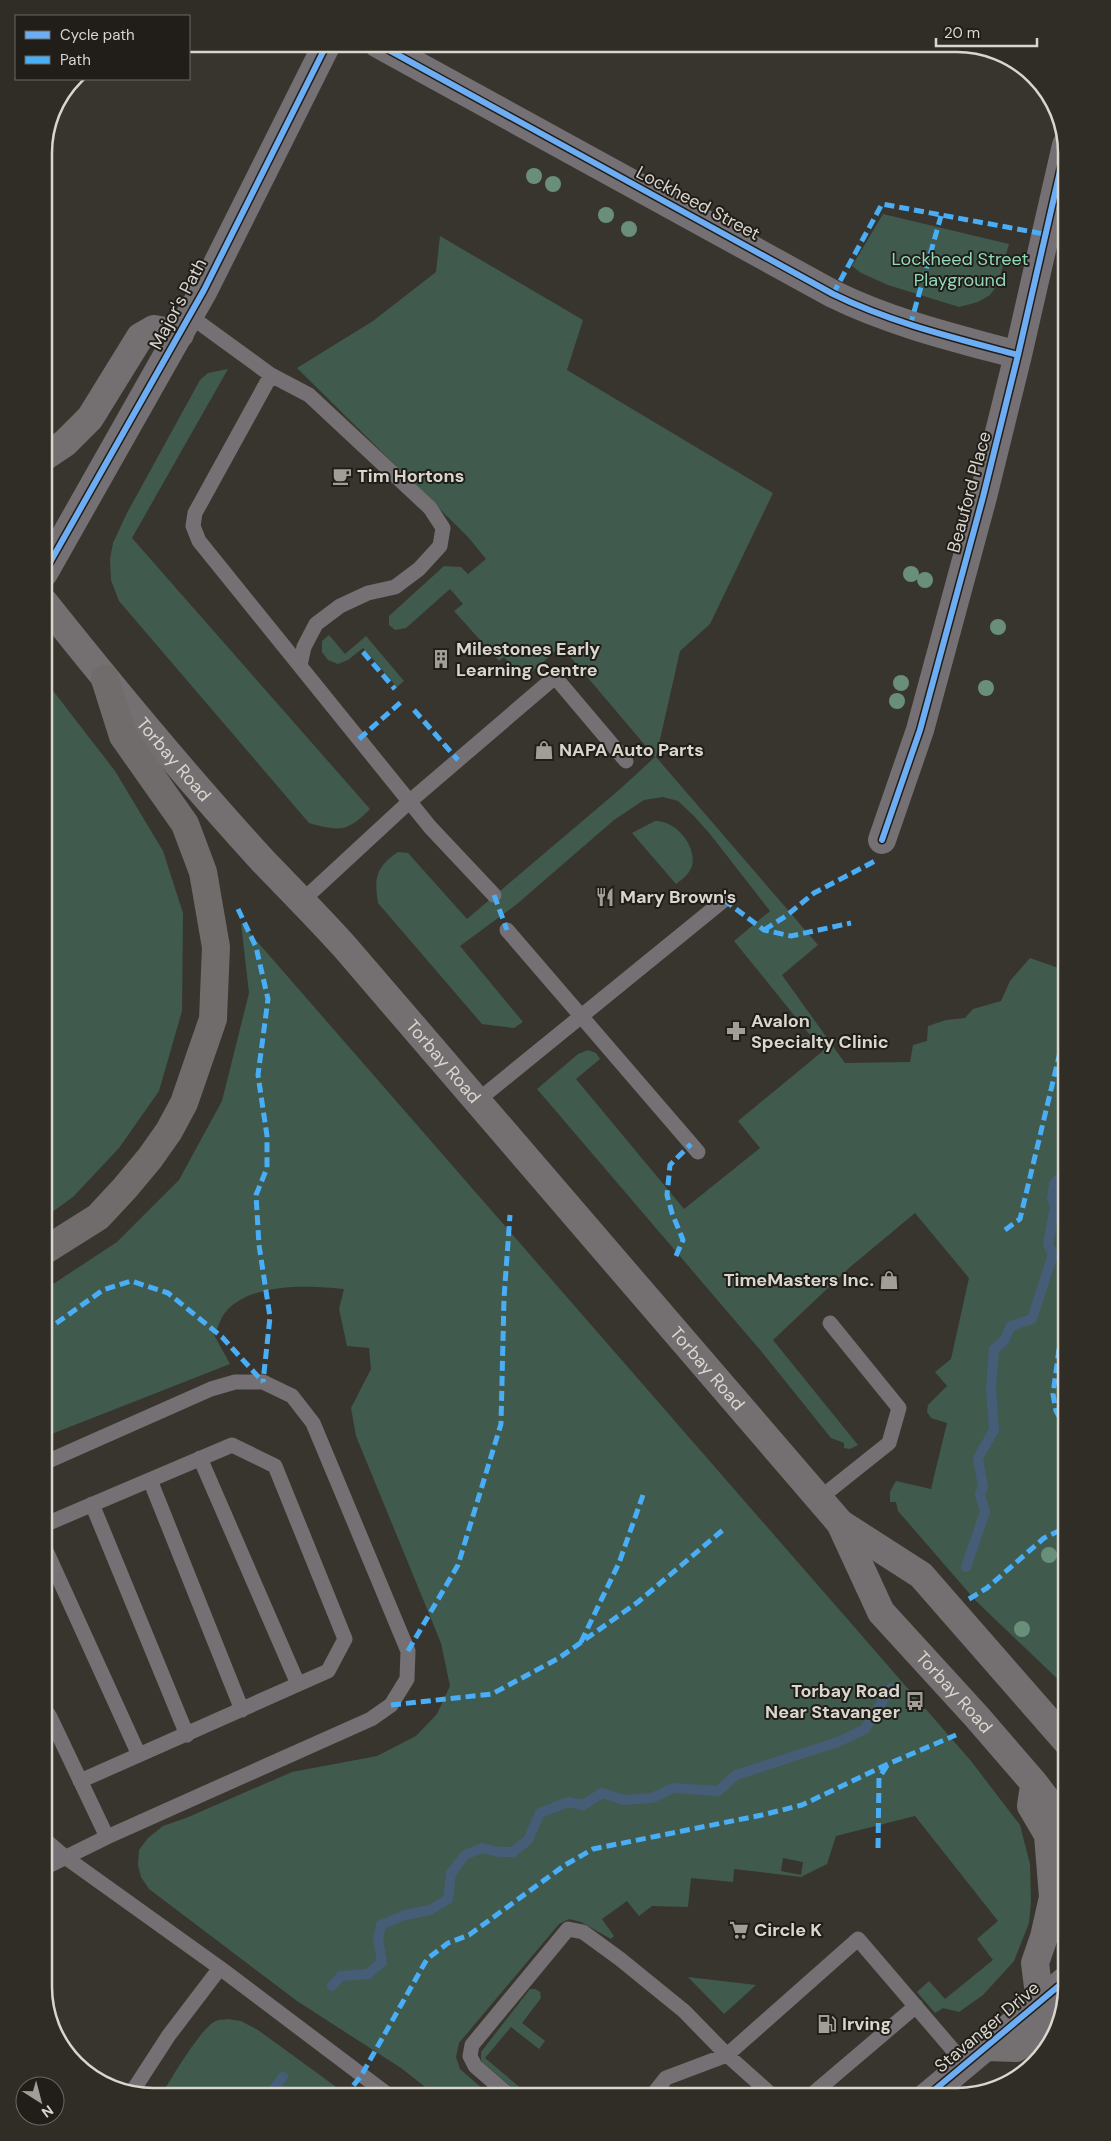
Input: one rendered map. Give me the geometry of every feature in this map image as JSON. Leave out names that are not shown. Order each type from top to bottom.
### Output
[{"type":"highway","points":[[52,1246],[98,1216],[150,1158],[169,1131],[184,1103],[214,1018],[216,947],[203,872],[185,824],[123,736],[105,679]]},
{"type":"main road","points":[[53,451],[65,443],[90,418],[140,337],[154,329],[185,325]]},
{"type":"main road","name":"Torbay Road","points":[[53,613],[105,679],[264,861],[303,900],[820,1498],[840,1523],[881,1612],[1034,1783],[1058,1814]]},
{"type":"main road","name":"Torbay Road","points":[[840,1523],[921,1575],[1058,1732]]},
{"type":"main road","points":[[1034,1783],[1031,1806],[1048,1835],[1053,1897],[1044,1937],[1035,1963],[1048,2012]]},
{"type":"street","name":"Major's Path","points":[[53,558],[99,473],[185,325],[322,53]]},
{"type":"street","name":"Lockheed Street","points":[[394,53],[832,294],[866,310],[910,326],[1018,355]]},
{"type":"street","name":"Beauford Place","points":[[882,840],[912,755],[983,497],[1058,180]]},
{"type":"street","name":"Stavanger Drive","points":[[937,2088],[986,2047],[1048,2012],[1058,1995]]},
{"type":"lane","points":[[185,325],[234,346],[271,375],[309,395],[430,508],[443,528],[440,546],[419,569],[395,587],[368,593],[340,606],[316,624],[304,647],[300,666]]},
{"type":"lane","points":[[271,375],[194,513],[193,526],[199,542],[430,828],[494,895]]},
{"type":"lane","points":[[303,900],[410,802],[555,677],[626,761]]},
{"type":"lane","points":[[477,1101],[724,900]]},
{"type":"lane","points":[[507,930],[698,1152]]},
{"type":"lane","points":[[820,1498],[889,1443],[899,1408],[830,1324]]},
{"type":"lane","points":[[52,1458],[211,1389],[234,1382],[263,1382],[292,1396],[313,1423],[408,1650],[407,1679],[391,1705],[371,1719],[52,1863]]},
{"type":"lane","points":[[52,1521],[232,1445],[275,1466],[346,1639],[328,1671],[80,1782]]},
{"type":"lane","points":[[200,1458],[298,1684]]},
{"type":"lane","points":[[150,1480],[242,1710]]},
{"type":"lane","points":[[92,1504],[187,1735]]},
{"type":"lane","points":[[52,1564],[139,1755]]},
{"type":"lane","points":[[52,1728],[107,1837]]},
{"type":"lane","points":[[52,1846],[220,1968],[379,2088]]},
{"type":"lane","points":[[501,2088],[475,2066],[470,2056],[472,2045],[568,1929],[584,1932],[620,1959],[684,2011],[727,2055],[764,2088]]},
{"type":"lane","points":[[658,2088],[666,2078],[727,2055],[858,1940],[965,2064]]},
{"type":"lane","points":[[135,2087],[169,2035],[220,1968]]},
{"type":"lane","points":[[820,2088],[916,2006]]},
{"type":"green space","name":"Lockheed Street Playground","points":[[883,214],[1009,244],[998,284],[990,295],[978,302],[959,307],[888,285],[861,273],[852,266]]},
{"type":"green space","points":[[440,236],[583,320],[567,370],[773,493],[710,624],[680,651],[656,757],[818,945],[782,975],[845,1063],[910,1062],[913,1045],[927,1041],[928,1026],[946,1020],[965,1018],[973,1009],[1001,1001],[1010,981],[1030,958],[1058,968],[1058,1361],[1055,1373],[1058,1374],[1058,1679],[976,1601],[898,1511],[896,1502],[890,1502],[890,1492],[896,1481],[931,1489],[947,1423],[931,1418],[927,1412],[928,1405],[947,1386],[935,1372],[951,1359],[969,1278],[915,1213],[849,1268],[773,1340],[858,1445],[850,1449],[844,1448],[844,1443],[831,1438],[761,1351],[537,1089],[578,1054],[588,1050],[596,1053],[600,1059],[576,1079],[684,1209],[760,1148],[738,1121],[823,1051],[734,941],[770,911],[710,834],[678,801],[663,797],[644,800],[614,820],[517,904],[460,946],[523,1022],[514,1028],[482,1024],[378,903],[376,887],[381,868],[398,852],[408,853],[467,919],[655,757],[561,646],[525,678],[504,657],[499,661],[454,611],[463,604],[450,589],[406,628],[395,630],[389,625],[389,616],[444,566],[461,567],[468,574],[486,559],[468,537],[297,368],[373,321],[436,272]]},
{"type":"green space","points":[[228,369],[132,538],[370,809],[355,822],[342,828],[328,828],[309,823],[119,601],[111,580],[110,559],[113,543],[127,513],[200,380],[208,373]]},
{"type":"green space","points":[[329,635],[345,654],[366,636],[404,681],[397,687],[363,648],[348,660],[338,664],[328,660],[322,652],[322,641]]},
{"type":"green space","points":[[53,690],[115,771],[163,851],[183,913],[182,1011],[159,1091],[119,1148],[73,1197],[52,1212]]},
{"type":"green space","points":[[655,821],[663,822],[677,829],[688,842],[691,850],[693,858],[691,869],[676,884],[632,833]]},
{"type":"green space","points":[[241,923],[971,1761],[1020,1825],[1030,1864],[1031,1902],[1029,1923],[1014,1961],[983,1995],[959,2012],[943,2008],[935,2013],[917,1992],[929,1981],[945,1999],[993,1960],[977,1939],[998,1921],[915,1816],[836,1836],[827,1864],[801,1877],[734,1869],[733,1882],[691,1878],[688,1907],[652,1906],[639,1916],[627,1901],[602,1919],[614,1936],[611,1939],[581,1922],[569,1919],[559,1924],[459,2043],[456,2057],[460,2069],[482,2088],[427,2088],[401,2068],[297,2001],[149,1889],[141,1877],[138,1865],[139,1850],[148,1838],[163,1826],[186,1818],[292,1772],[377,1756],[416,1736],[437,1714],[450,1686],[441,1643],[356,1436],[351,1408],[371,1369],[369,1348],[347,1346],[339,1309],[344,1289],[313,1287],[278,1288],[245,1297],[232,1306],[222,1317],[214,1335],[230,1364],[52,1434],[52,1284],[117,1242],[179,1180],[222,1101],[249,993]],"holes":[[[783,1858],[803,1862],[801,1875],[781,1871]]]},
{"type":"green space","points":[[688,1977],[756,1985],[724,2014]]},
{"type":"green space","points":[[530,1989],[540,1992],[541,1998],[522,2023],[545,2041],[539,2049],[511,2027],[485,2058],[521,2088],[512,2088],[481,2061],[481,2052]]},
{"type":"green space","points":[[219,2020],[241,2021],[258,2030],[338,2088],[166,2088],[202,2033]]},
{"type":"waterway","points":[[966,1567],[985,1512],[980,1494],[983,1487],[978,1458],[994,1430],[991,1388],[994,1349],[1004,1341],[1011,1326],[1032,1319],[1053,1254],[1048,1245],[1055,1206],[1052,1199],[1054,1184],[1058,1179]]},
{"type":"waterway","points":[[332,1986],[341,1976],[368,1974],[382,1962],[378,1938],[381,1925],[405,1915],[430,1910],[448,1899],[451,1873],[465,1855],[482,1848],[499,1852],[513,1852],[528,1840],[540,1813],[568,1802],[583,1805],[602,1793],[624,1800],[652,1798],[673,1788],[718,1791],[736,1775],[838,1742],[865,1729],[891,1688]]},
{"type":"waterway","points":[[274,2088],[283,2077]]},
{"type":"marked path","points":[[833,294],[882,204],[1044,234]]},
{"type":"marked path","points":[[910,326],[941,216]]},
{"type":"marked path","points":[[363,652],[395,689]]},
{"type":"marked path","points":[[359,739],[401,702]]},
{"type":"marked path","points":[[414,710],[458,760]]},
{"type":"marked path","points":[[764,930],[786,916],[814,893],[875,861]]},
{"type":"marked path","points":[[494,895],[507,930]]},
{"type":"marked path","points":[[724,900],[764,930],[791,936],[851,923]]},
{"type":"marked path","points":[[238,909],[256,947],[268,999],[258,1075],[267,1136],[267,1168],[256,1195],[259,1245],[270,1317],[263,1382]]},
{"type":"marked path","points":[[1005,1230],[1020,1219],[1058,1061]]},
{"type":"marked path","points":[[676,1256],[683,1240],[667,1195],[670,1165],[691,1144]]},
{"type":"marked path","points":[[408,1651],[458,1565],[501,1424],[504,1298],[510,1215]]},
{"type":"marked path","points":[[52,1326],[103,1290],[131,1281],[168,1293],[222,1337],[263,1382]]},
{"type":"marked path","points":[[1058,1357],[1053,1394],[1058,1414]]},
{"type":"marked path","points":[[581,1642],[619,1563],[643,1495]]},
{"type":"marked path","points":[[391,1705],[492,1694],[559,1658],[638,1602],[724,1529]]},
{"type":"marked path","points":[[969,1599],[987,1588],[1044,1538],[1058,1531]]},
{"type":"marked path","points":[[351,2088],[361,2076],[427,1959],[448,1943],[469,1935],[565,1865],[593,1849],[762,1815],[802,1805],[888,1764],[956,1735]]},
{"type":"marked path","points":[[878,1848],[879,1778],[888,1764]]},
{"type":"cycle path","points":[[53,557],[204,290],[322,53]]},
{"type":"cycle path","points":[[394,53],[833,294],[901,322],[1018,355]]},
{"type":"cycle path","points":[[882,840],[920,730],[983,497],[1058,180]]},
{"type":"cycle path","points":[[937,2088],[1058,1987]]},
{"type":"place","name":"Tim Hortons","points":[[342,476]]},
{"type":"place","name":"Milestones Early Learning Centre","points":[[441,659]]},
{"type":"place","name":"NAPA Auto Parts","points":[[544,750]]},
{"type":"place","name":"Mary Brown's","points":[[605,897]]},
{"type":"place","name":"Avalon Specialty Clinic","points":[[736,1031]]},
{"type":"place","name":"TimeMasters Inc.","points":[[889,1280]]},
{"type":"place","name":"Torbay Road Near Stavanger","points":[[915,1701]]},
{"type":"place","name":"Circle K","points":[[739,1930]]},
{"type":"place","name":"Irving","points":[[827,2024]]}]
